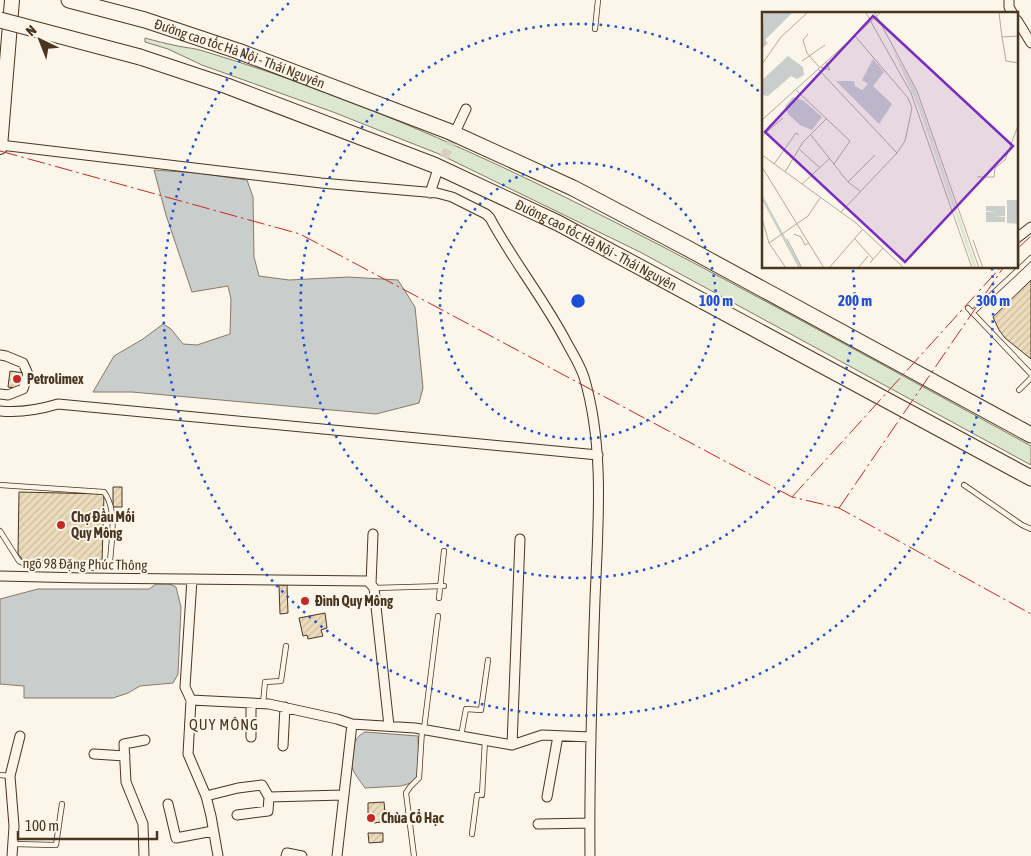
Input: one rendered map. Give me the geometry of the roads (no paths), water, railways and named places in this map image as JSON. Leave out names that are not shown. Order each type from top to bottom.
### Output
[{"type":"highway","name":"Đường cao tốc Hà Nội - Thái Nguyên","points":[[69,0],[145,20],[238,51],[448,131],[573,188],[1031,435]]},
{"type":"highway","name":"Đường cao tốc Hà Nội - Thái Nguyên","points":[[0,20],[140,57],[227,86],[434,165],[558,223],[1031,478]]},
{"type":"main road","points":[[0,146],[12,0]]},
{"type":"street","points":[[1018,22],[1031,43]]},
{"type":"street","points":[[457,128],[466,108]]},
{"type":"street","points":[[0,146],[321,183],[430,193],[452,197],[486,214],[520,269],[543,301],[583,376],[598,455],[598,512],[590,736],[590,856]]},
{"type":"street","points":[[430,193],[437,172]]},
{"type":"street","points":[[1018,237],[1031,227]]},
{"type":"street","points":[[0,355],[23,363],[28,374],[23,389],[8,395],[0,394]]},
{"type":"street","points":[[0,411],[34,411],[58,404],[598,455]]},
{"type":"street","points":[[373,534],[372,586],[389,726]]},
{"type":"street","points":[[512,745],[520,539]]},
{"type":"street","name":"ngõ 98 Đặng Phúc Thông","points":[[0,576],[360,580],[368,581],[372,586]]},
{"type":"street","points":[[192,578],[185,687],[191,700],[188,754],[206,796],[218,856]]},
{"type":"street","points":[[191,700],[285,707],[352,724],[423,730],[512,745],[542,735],[590,736]]},
{"type":"street","points":[[251,703],[251,737]]},
{"type":"street","points":[[283,746],[285,707]]},
{"type":"street","points":[[337,856],[352,724]]},
{"type":"street","points":[[12,856],[14,826],[10,776],[20,736]]},
{"type":"street","points":[[547,797],[558,736]]},
{"type":"street","points":[[144,856],[143,824],[126,782],[124,744],[145,740]]},
{"type":"street","points":[[94,754],[125,756]]},
{"type":"street","points":[[206,796],[238,788],[262,785],[269,797],[268,811],[237,816]]},
{"type":"street","points":[[269,797],[343,795]]},
{"type":"street","points":[[168,804],[176,838],[213,831]]},
{"type":"street","points":[[538,824],[590,823]]},
{"type":"street","points":[[286,856],[288,853],[302,856]]},
{"type":"lane","points":[[595,29],[598,0]]},
{"type":"lane","points":[[972,313],[1031,258]]},
{"type":"lane","points":[[968,308],[1031,374]]},
{"type":"lane","points":[[1019,390],[1031,378]]},
{"type":"lane","points":[[0,485],[104,492],[108,498],[112,519],[110,563],[106,567],[98,568],[25,564],[19,561],[0,531]]},
{"type":"lane","points":[[964,485],[1022,525],[1031,529]]},
{"type":"lane","points":[[439,598],[442,586],[444,551]]},
{"type":"lane","points":[[372,586],[442,586]]},
{"type":"lane","points":[[414,856],[406,793],[419,778],[423,730],[438,616]]},
{"type":"lane","points":[[263,704],[266,682],[281,681],[286,646]]},
{"type":"lane","points":[[460,736],[466,709],[481,710],[488,660]]},
{"type":"lane","points":[[472,834],[476,795],[482,795],[485,740]]},
{"type":"lane","points":[[0,775],[10,776]]},
{"type":"lane","points":[[13,844],[56,846],[62,804]]},
{"type":"tunnel","points":[[438,170],[456,132]]},
{"type":"place","name":"Petrolimex","points":[[17,379]]},
{"type":"place","name":"Chợ Đầu Mối Quy Mông","points":[[61,525]]},
{"type":"place","name":"Đình Quy Mông","points":[[305,601]]},
{"type":"place","name":"Chùa Cổ Hạc","points":[[371,818]]},
{"type":"district","name":"QUY MÔNG","points":[[224,725]]}]
